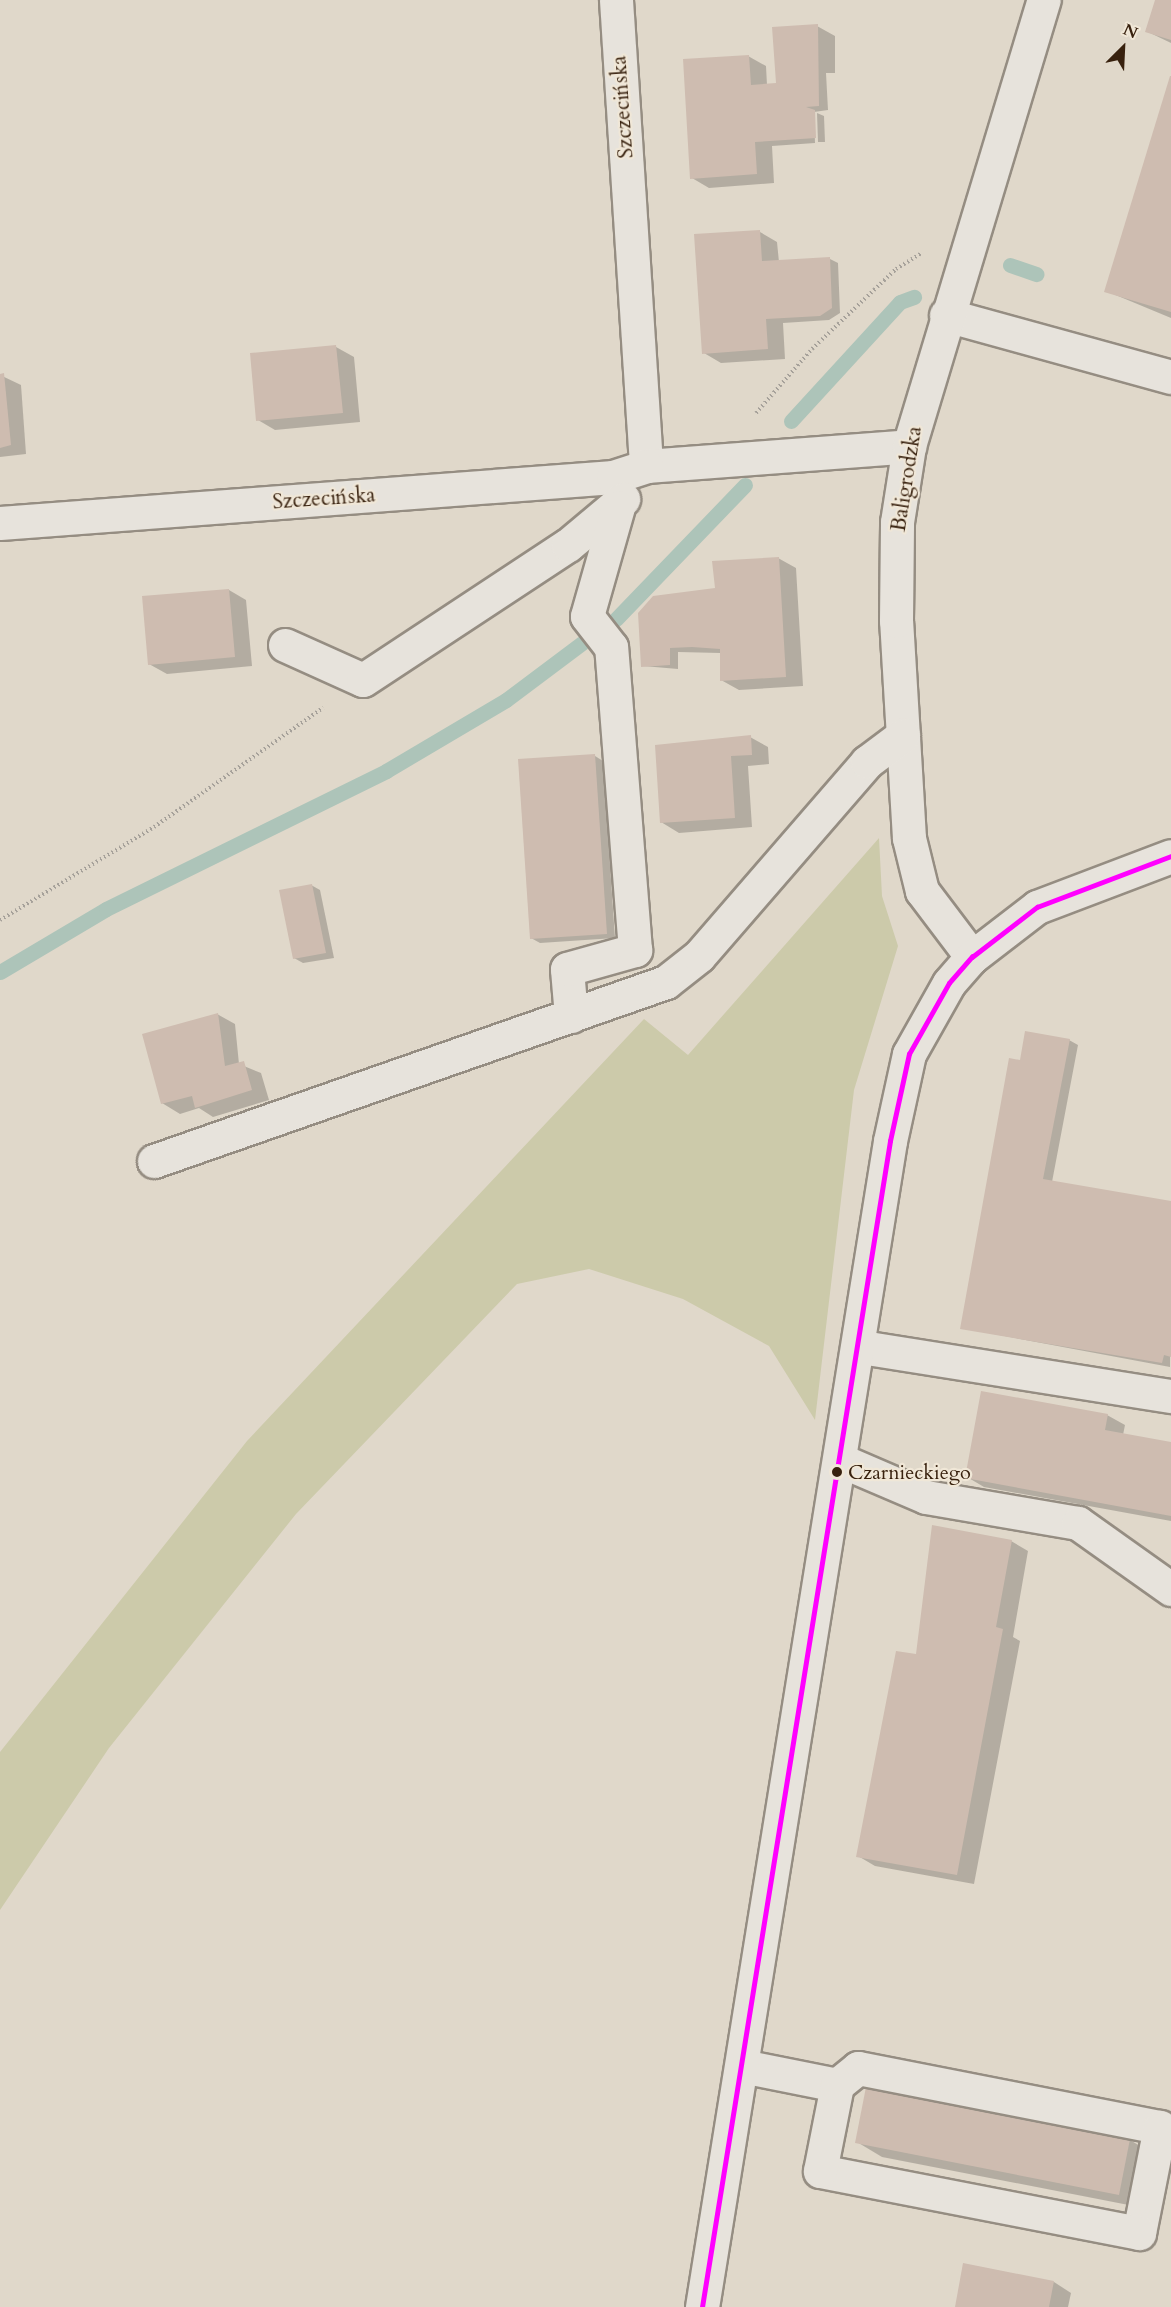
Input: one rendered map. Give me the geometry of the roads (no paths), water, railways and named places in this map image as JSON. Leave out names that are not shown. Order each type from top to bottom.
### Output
[{"type":"street","name":"Szczecińska","points":[[616,0],[646,466]]},
{"type":"street","name":"Baligrodzka","points":[[972,957],[922,891],[909,838],[903,735],[897,522],[909,446],[946,315],[1044,0]]},
{"type":"street","points":[[946,315],[1171,377]]},
{"type":"street","name":"Szczecińska","points":[[0,523],[613,477],[646,466],[909,446]]},
{"type":"street","points":[[571,1016],[567,969],[635,950],[611,647],[587,616],[618,507],[646,466]]},
{"type":"street","points":[[285,645],[363,680],[618,507]]},
{"type":"street","points":[[154,1161],[666,982],[699,956],[867,762],[903,735]]},
{"type":"street","points":[[702,2307],[861,1347],[890,1142],[909,1054],[949,983],[972,957],[1037,907],[1171,856]]},
{"type":"street","points":[[861,1347],[1171,1396]]},
{"type":"street","points":[[842,1461],[926,1497],[1078,1523],[1171,1589]]},
{"type":"street","points":[[742,2066],[837,2085]]},
{"type":"street","points":[[858,2067],[1160,2127],[1139,2233],[820,2171],[837,2085],[858,2067]]},
{"type":"waterway","points":[[1010,265],[1036,274]]},
{"type":"waterway","points":[[791,421],[900,302],[914,297]]},
{"type":"waterway","points":[[616,619],[745,485]]},
{"type":"waterway","points":[[0,972],[106,909],[386,771],[506,700],[582,643]]},
{"type":"place","name":"Czarnieckiego","points":[[837,1472]]}]
